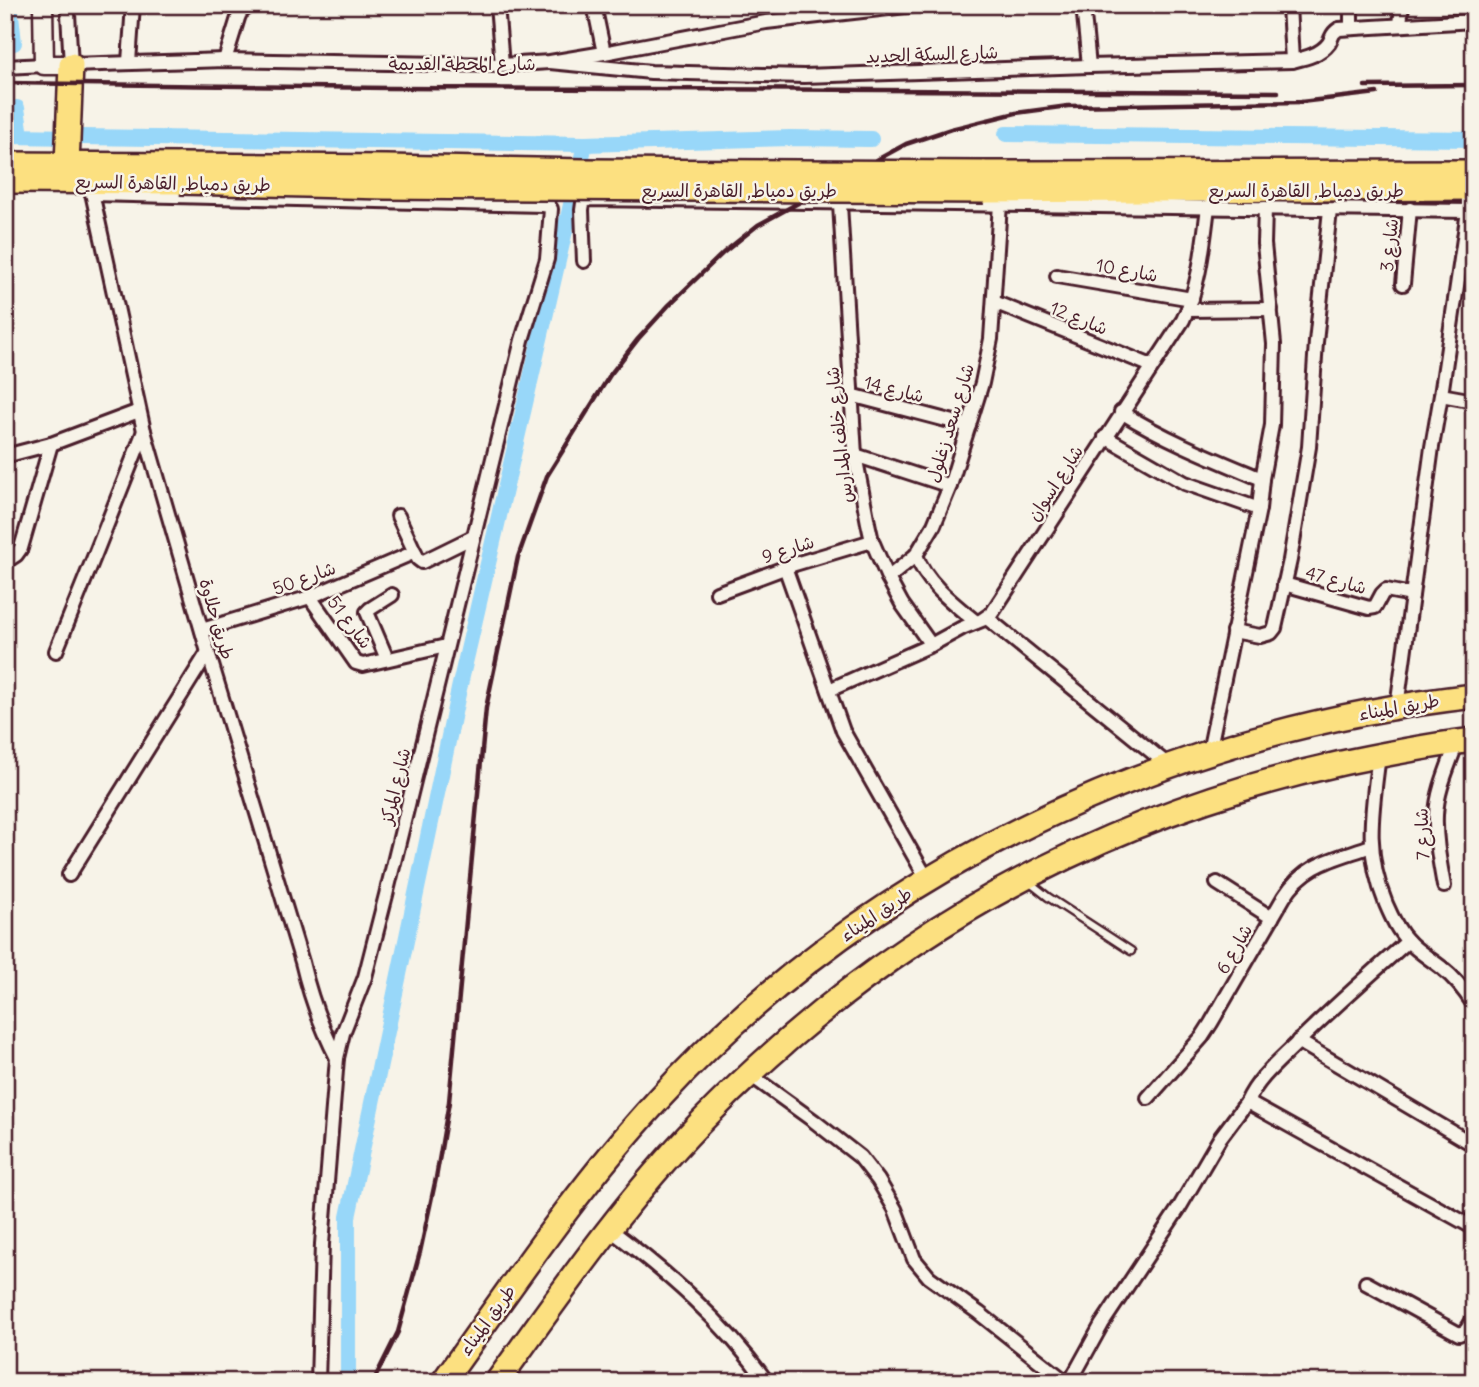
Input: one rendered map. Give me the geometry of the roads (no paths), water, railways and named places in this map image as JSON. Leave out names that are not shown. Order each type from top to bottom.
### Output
[{"type":"highway","points":[[68,155],[71,65]]},
{"type":"highway","name":"طريق دمياط, القاهرة السريع","points":[[5,163],[68,155],[180,173]]},
{"type":"highway","name":"طريق دمياط, القاهرة السريع","points":[[5,181],[91,188],[180,173],[387,167],[584,171],[989,189],[1471,190]]},
{"type":"highway","name":"طريق الميناء","points":[[443,1382],[568,1207],[667,1090],[709,1048],[792,975],[880,909],[927,879],[1035,821],[1168,765],[1300,726],[1397,707],[1474,696]]},
{"type":"highway","points":[[497,1382],[608,1228],[697,1126],[797,1031],[899,953],[1025,878],[1122,831],[1181,808],[1267,781],[1379,755],[1465,741]]},
{"type":"main road","points":[[43,5],[44,65]]},
{"type":"main road","name":"شارع المحطة القديمة","points":[[44,65],[71,65]]},
{"type":"street","points":[[129,62],[133,5]]},
{"type":"street","points":[[497,5],[502,65]]},
{"type":"street","points":[[594,5],[604,53]]},
{"type":"street","name":"شارع المحطة القديمة","points":[[71,65],[225,61],[502,65],[550,62],[842,9],[915,5]]},
{"type":"street","points":[[1083,5],[1089,65]]},
{"type":"street","points":[[1289,5],[1292,61]]},
{"type":"street","points":[[1351,5],[1351,27],[1474,21]]},
{"type":"street","points":[[1399,25],[1402,5]]},
{"type":"street","points":[[225,61],[238,18],[245,6]]},
{"type":"street","points":[[68,14],[71,65]]},
{"type":"street","name":"شارع السكة الحديد","points":[[550,62],[651,72],[804,76],[1089,65],[1292,61],[1314,55],[1329,42],[1335,31],[1351,27]]},
{"type":"street","name":"شارع المحطة القديمة","points":[[5,67],[44,65]]},
{"type":"street","name":"شارع المركز","points":[[91,188],[550,206],[552,212],[547,260],[522,340],[386,895],[365,976],[348,1018],[337,1059],[322,1244],[318,1382]]},
{"type":"street","name":"طريق حلاوة","points":[[91,188],[144,431],[316,1012],[337,1059]]},
{"type":"street","points":[[584,261],[582,209],[583,203],[589,199],[840,204],[989,189],[1208,206],[1330,210],[1410,209],[1471,190],[1432,447],[1397,707]]},
{"type":"street","name":"شارع سعد زغلول","points":[[888,579],[916,555],[934,525],[950,486],[987,361],[993,302],[989,189]]},
{"type":"street","name":"شارع خلف المدارس","points":[[840,204],[855,455],[872,541],[902,604],[931,645]]},
{"type":"street","name":"شارع اسوان","points":[[829,690],[981,620],[997,606],[1177,329],[1190,304],[1200,266],[1208,206]]},
{"type":"street","points":[[1209,752],[1259,509],[1272,425],[1274,344],[1264,244],[1265,208]]},
{"type":"street","name":"شارع 3","points":[[1403,284],[1410,209]]},
{"type":"street","points":[[1233,631],[1260,636],[1271,633],[1275,628],[1309,447],[1316,342],[1330,210]]},
{"type":"street","name":"شارع 10","points":[[1057,276],[1190,304],[1271,309]]},
{"type":"street","name":"شارع 12","points":[[993,302],[1152,366]]},
{"type":"street","points":[[1441,395],[1474,401]]},
{"type":"street","name":"شارع 14","points":[[851,396],[969,426]]},
{"type":"street","points":[[5,456],[51,444],[139,411]]},
{"type":"street","points":[[1121,412],[1165,438],[1262,479]]},
{"type":"street","points":[[56,650],[144,431]]},
{"type":"street","points":[[1105,437],[1185,483],[1259,509]]},
{"type":"street","points":[[5,562],[21,548],[51,444]]},
{"type":"street","points":[[855,455],[950,486]]},
{"type":"street","points":[[398,516],[419,561],[424,562],[473,537]]},
{"type":"street","name":"شارع 9","points":[[717,593],[872,541]]},
{"type":"street","name":"شارع 50","points":[[202,631],[310,597],[415,552]]},
{"type":"street","points":[[916,555],[941,591],[1168,765]]},
{"type":"street","points":[[785,568],[843,731],[927,879]]},
{"type":"street","name":"شارع 47","points":[[1284,584],[1369,608],[1375,607],[1386,590],[1412,595]]},
{"type":"street","points":[[387,659],[367,612],[392,595]]},
{"type":"street","name":"شارع 51","points":[[310,597],[356,663],[363,665],[446,646]]},
{"type":"street","points":[[69,875],[208,652]]},
{"type":"street","name":"شارع 7","points":[[1444,886],[1436,814],[1440,792],[1465,741]]},
{"type":"street","points":[[1379,755],[1371,818],[1371,846],[1380,888],[1393,920],[1408,942],[1454,978],[1474,1005]]},
{"type":"street","name":"شارع 6","points":[[1147,1098],[1202,1037],[1290,887],[1318,865],[1371,846]]},
{"type":"street","points":[[1217,883],[1272,918]]},
{"type":"street","points":[[749,1074],[860,1157],[895,1209],[914,1259],[929,1277],[1068,1382],[1102,1324],[1179,1208],[1220,1138],[1260,1080],[1298,1041],[1408,942]]},
{"type":"street","points":[[1298,1041],[1474,1145]]},
{"type":"street","points":[[1247,1101],[1474,1228]]},
{"type":"street","points":[[608,1228],[649,1258],[703,1307],[728,1333],[767,1382]]},
{"type":"street","points":[[1366,1283],[1459,1334],[1466,1331],[1474,1318]]},
{"type":"lane","points":[[1025,878],[1048,897],[1132,951]]},
{"type":"waterway","points":[[10,5],[14,43]]},
{"type":"waterway","points":[[17,108],[21,136]]},
{"type":"waterway","points":[[1006,134],[1474,139]]},
{"type":"waterway","points":[[5,136],[585,144],[790,138],[871,139]]},
{"type":"waterway","points":[[348,1382],[348,1217],[459,689],[585,144]]},
{"type":"railway","points":[[5,83],[389,88],[1278,92]]},
{"type":"railway","points":[[1365,86],[1474,85]]},
{"type":"railway","points":[[373,1382],[398,1332],[420,1252],[436,1178],[449,1102],[486,708],[518,557],[547,476],[610,375],[638,339],[723,253],[758,225],[906,144],[951,129],[1016,113],[1068,106],[1301,102],[1377,93]]}]
